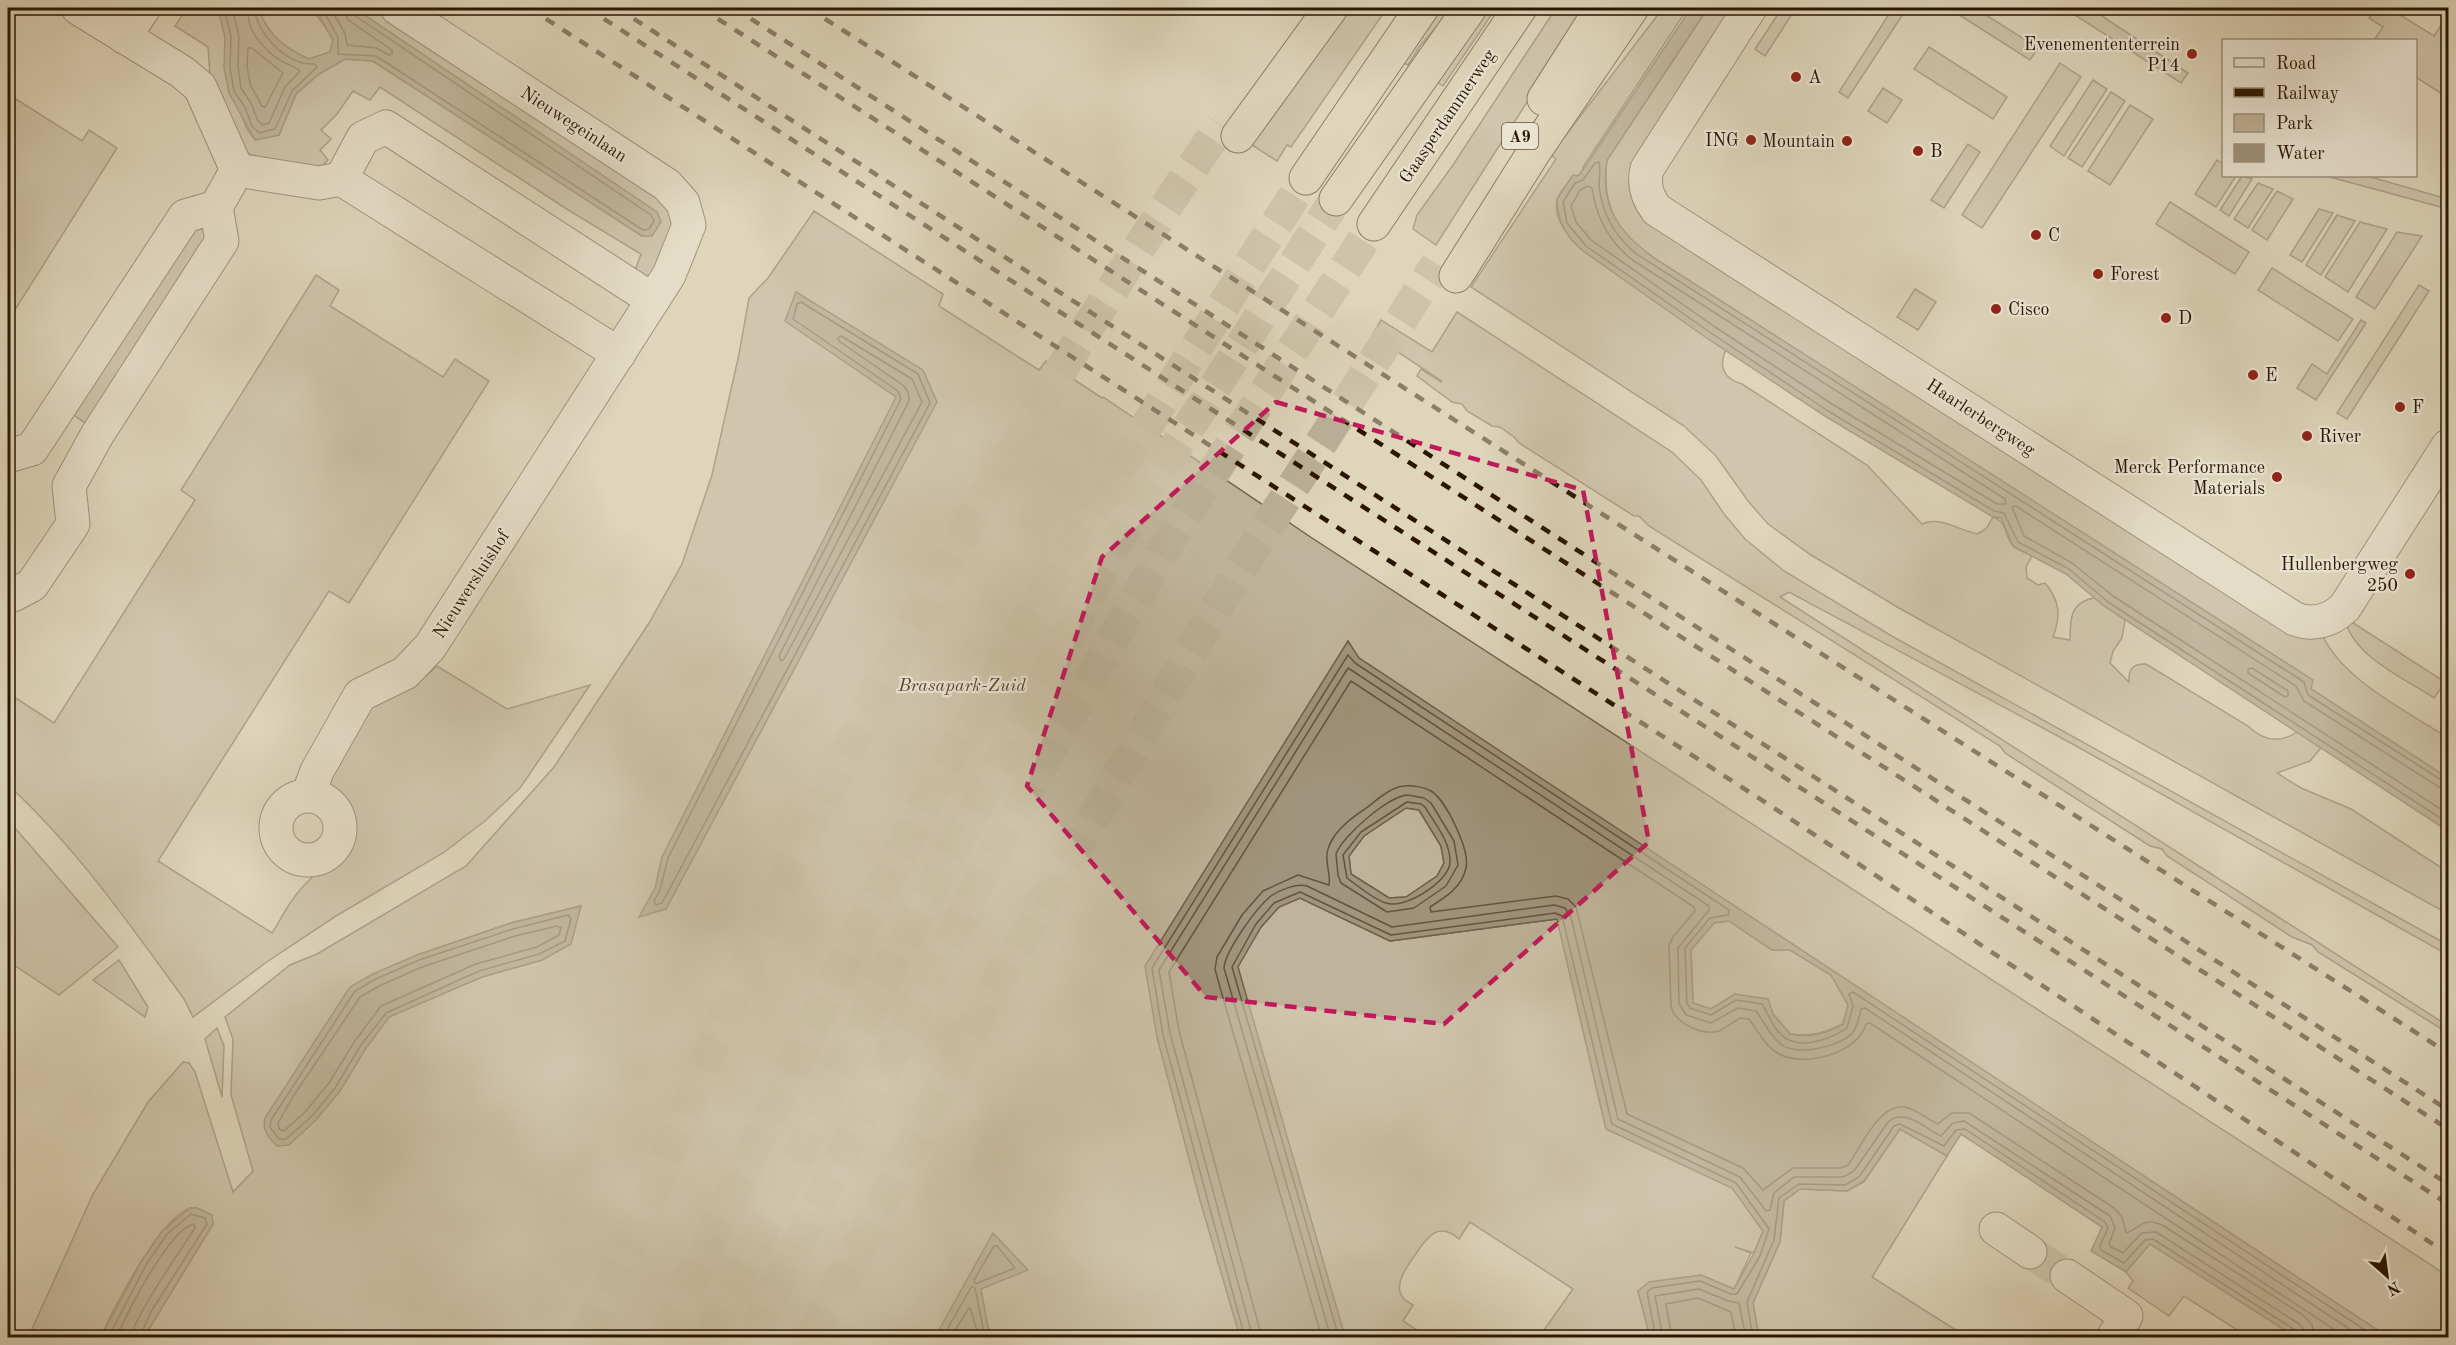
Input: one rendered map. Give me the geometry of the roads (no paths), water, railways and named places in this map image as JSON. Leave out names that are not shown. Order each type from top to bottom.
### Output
[{"type":"highway","points":[[1305,8],[1229,131],[1330,8]]},
{"type":"highway","points":[[1306,178],[1422,8]]},
{"type":"highway","points":[[1336,199],[1470,8]]},
{"type":"highway","name":"Gaasperdammerweg","points":[[1374,224],[1520,8]]},
{"type":"highway","name":"A9","points":[[1602,8],[1446,270],[1534,152],[1632,8]]},
{"type":"street","points":[[78,8],[182,72],[200,87],[237,170]]},
{"type":"street","points":[[124,37],[144,8]]},
{"type":"street","name":"Nieuwegeinlaan","points":[[397,8],[667,185],[684,203],[689,225],[661,287]]},
{"type":"street","name":"Haarlerbergweg","points":[[1750,8],[1647,169],[1645,181],[1647,192],[1658,210],[2282,611],[2297,620],[2311,623],[2330,619],[2342,610],[2448,446]]},
{"type":"street","points":[[341,179],[363,138],[386,127],[661,287]]},
{"type":"street","points":[[237,170],[319,183],[341,179],[619,354]]},
{"type":"street","points":[[8,593],[13,595],[32,585],[73,524],[69,486],[97,435],[222,241],[216,207],[237,170]]},
{"type":"street","points":[[8,456],[32,449],[185,216],[216,207]]},
{"type":"street","name":"Nieuwersluishof","points":[[308,795],[316,771],[360,695],[405,673],[430,647],[661,287]]},
{"type":"street","points":[[1996,1229],[2030,1252]]},
{"type":"street","points":[[2067,1276],[2126,1316],[2113,1338]]},
{"type":"water","points":[[218,8],[266,8],[261,15],[275,36],[287,47],[309,59],[330,52],[333,40],[319,15],[309,8],[354,8],[657,212],[661,222],[652,236],[642,236],[373,61],[345,59],[319,74],[296,94],[279,135],[255,140],[229,93],[224,68],[225,37]]},
{"type":"water","points":[[1691,8],[1708,8],[1607,160],[1605,177],[1610,206],[1615,218],[1632,240],[1657,260],[2313,680],[2311,689],[2448,778],[2448,831],[2104,606],[2066,574],[2013,546],[2001,518],[1993,517],[1825,416],[1708,339],[1586,253],[1574,242],[1561,223],[1557,199],[1573,175],[1578,176],[1583,170]]},
{"type":"water","points":[[796,292],[923,370],[937,402],[666,909],[639,917],[655,888],[662,857],[896,397],[785,321]]},
{"type":"water","points":[[1348,641],[1359,658],[2388,1337],[2296,1337],[2150,1244],[2126,1272],[2091,1251],[2102,1227],[1961,1134],[1947,1156],[1900,1129],[1864,1181],[1847,1191],[1800,1189],[1784,1201],[1780,1242],[1753,1303],[1759,1337],[1650,1337],[1638,1291],[1649,1282],[1701,1275],[1734,1289],[1763,1231],[1732,1188],[1606,1129],[1557,919],[1390,941],[1300,898],[1279,907],[1261,927],[1238,967],[1345,1337],[1240,1337],[1200,1200],[1157,1037],[1145,966]],"holes":[[[1406,808],[1419,810],[1441,846],[1444,863],[1437,876],[1406,897],[1389,898],[1351,874],[1349,856],[1364,836]],[[1729,921],[1772,950],[1790,950],[1831,975],[1848,1005],[1843,1024],[1830,1030],[1804,1036],[1790,1034],[1773,1014],[1768,999],[1735,994],[1711,1009],[1693,1003],[1691,950],[1714,923]]]},
{"type":"water","points":[[581,906],[571,944],[542,960],[482,977],[389,1017],[366,1048],[340,1091],[316,1120],[289,1145],[277,1146],[268,1137],[264,1127],[265,1118],[350,987],[373,974],[417,955],[511,923]]},
{"type":"water","points":[[190,1208],[197,1208],[212,1215],[213,1224],[144,1337],[101,1337],[141,1262],[162,1231]]},
{"type":"water","points":[[993,1233],[1028,1270],[981,1289],[988,1327],[994,1337],[935,1337]]},
{"type":"tunnel","points":[[585,1338],[660,1173],[778,895],[875,695],[983,500],[1040,405],[1098,311],[1221,125]]},
{"type":"tunnel","points":[[663,1338],[844,962],[960,740],[1084,526],[1306,178]]},
{"type":"tunnel","points":[[710,1338],[896,956],[1129,520],[1336,199]]},
{"type":"tunnel","points":[[751,1338],[932,974],[1040,768],[1167,544],[1374,224]]},
{"type":"tunnel","points":[[812,1338],[986,1002],[1237,573],[1437,264]]},
{"type":"tunnel","points":[[2030,1252],[2067,1276]]},
{"type":"railway","points":[[529,8],[1768,804],[2448,1254]]},
{"type":"railway","points":[[587,8],[2448,1204]]},
{"type":"railway","points":[[617,8],[2448,1184]]},
{"type":"railway","points":[[701,8],[2448,1129]]},
{"type":"railway","points":[[734,8],[2448,1110]]},
{"type":"railway","points":[[808,8],[2448,1053]]},
{"type":"place","name":"Evenemententerrein P14","points":[[2192,54]]},
{"type":"place","name":"A","points":[[1796,77]]},
{"type":"place","name":"ING","points":[[1751,140]]},
{"type":"place","name":"Mountain","points":[[1847,141]]},
{"type":"place","name":"B","points":[[1918,151]]},
{"type":"place","name":"C","points":[[2036,235]]},
{"type":"place","name":"Forest","points":[[2098,274]]},
{"type":"place","name":"Cisco","points":[[1996,309]]},
{"type":"place","name":"D","points":[[2166,318]]},
{"type":"place","name":"E","points":[[2253,375]]},
{"type":"place","name":"F","points":[[2400,407]]},
{"type":"place","name":"River","points":[[2307,436]]},
{"type":"place","name":"Merck Performance Materials","points":[[2277,477]]},
{"type":"place","name":"Hullenbergweg 250","points":[[2410,574]]},
{"type":"park label","name":"Brasapark-Zuid","points":[[962,685]]}]
